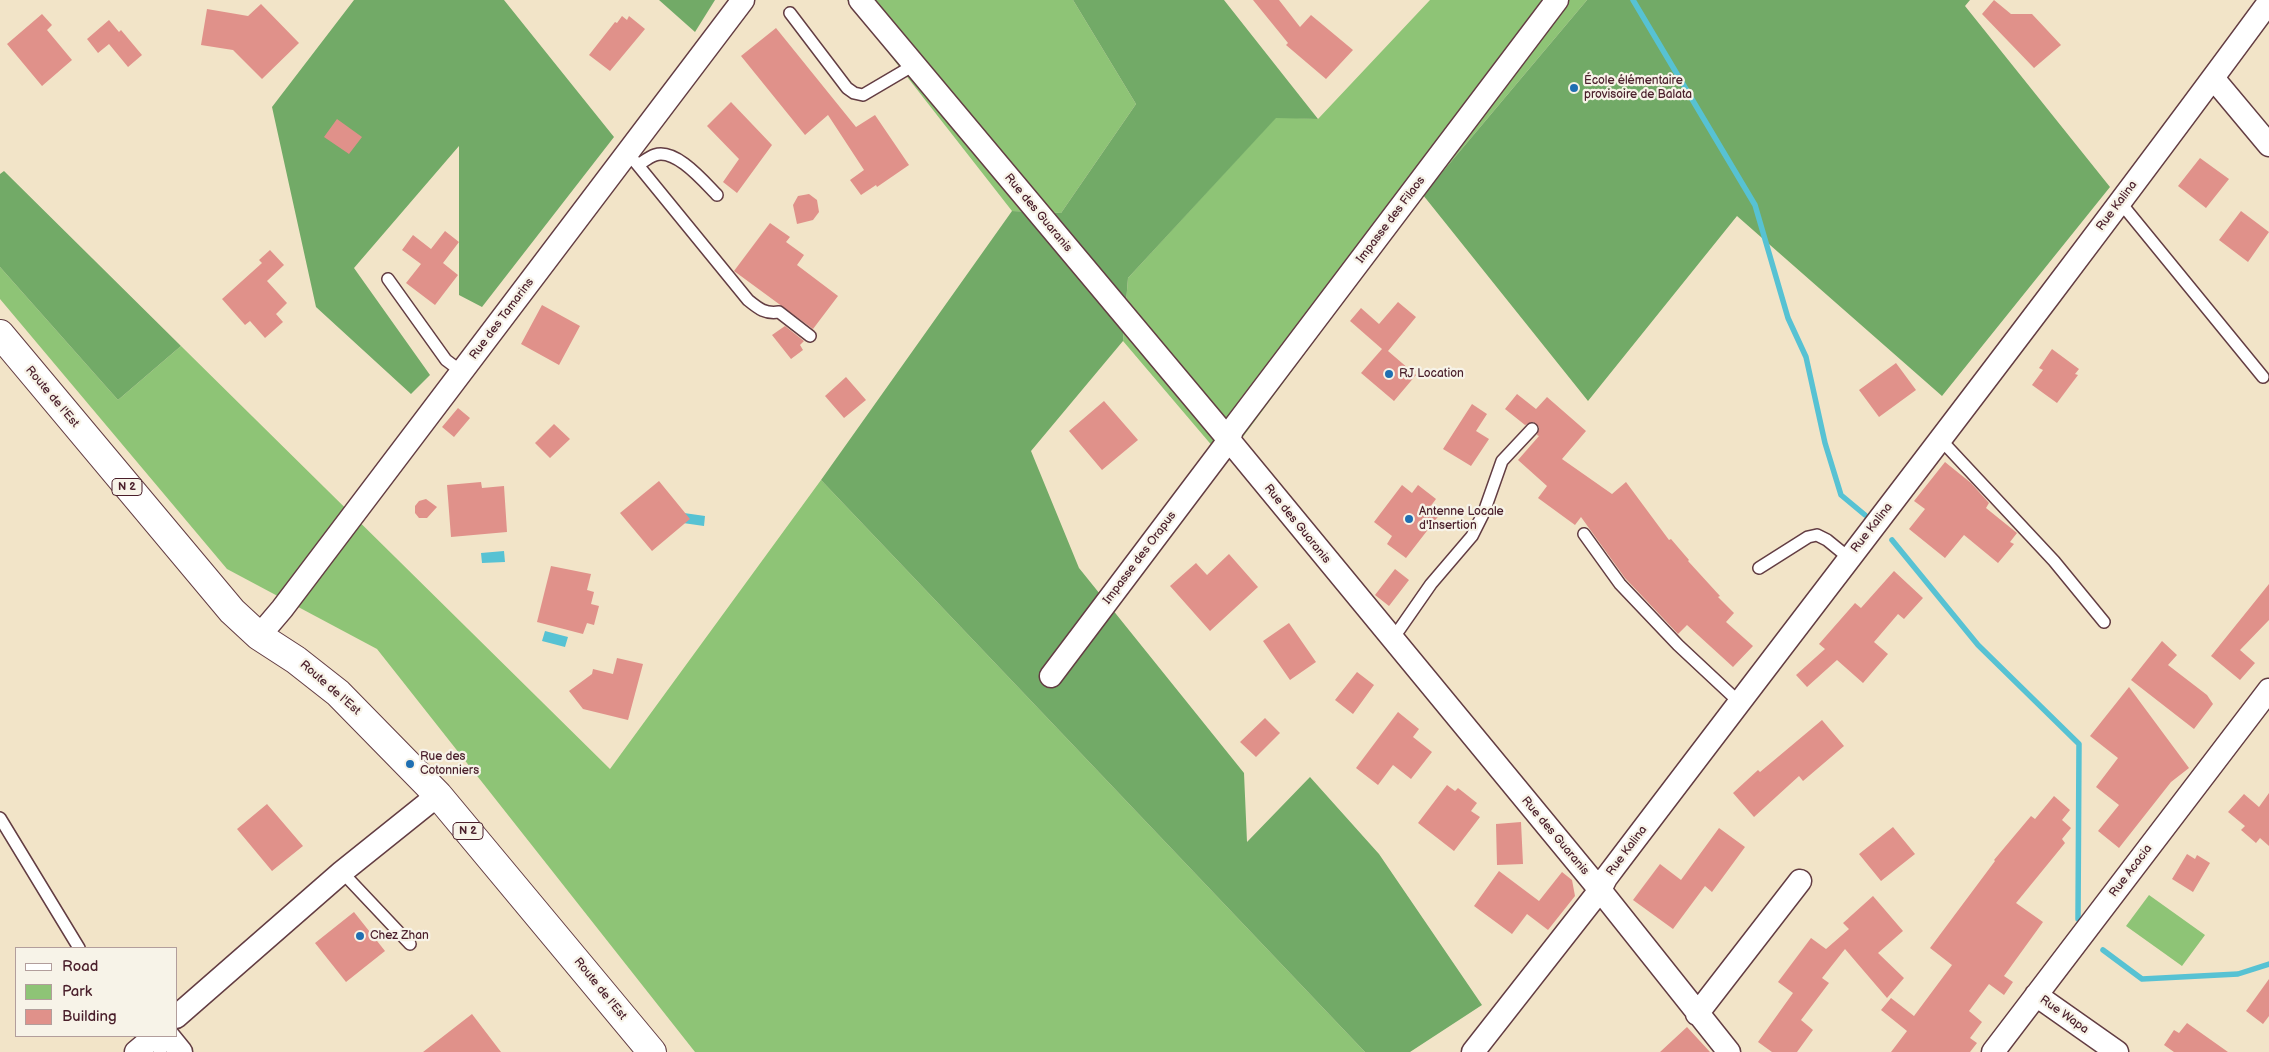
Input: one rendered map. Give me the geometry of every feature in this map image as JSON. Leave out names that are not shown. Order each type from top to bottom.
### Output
[{"type":"main road","name":"Route de l'Est","points":[[0,334],[232,611],[258,636],[296,660],[338,692],[438,795],[652,1052]]},
{"type":"street","name":"Rue des Tamarins","points":[[258,636],[282,609],[462,372],[633,159],[743,0]]},
{"type":"street","name":"Rue des Guaranis","points":[[860,0],[1229,440],[1600,890],[1729,1052]]},
{"type":"street","name":"Impasse des Filaos","points":[[1229,440],[1232,430],[1557,0]]},
{"type":"street","name":"Rue Kalina","points":[[1473,1052],[1600,890],[1606,878],[1739,702],[1942,440],[2269,2]]},
{"type":"street","points":[[2213,78],[2269,144]]},
{"type":"street","name":"Impasse des Orapus","points":[[1051,676],[1229,440]]},
{"type":"street","name":"Rue Acacia","points":[[1993,1052],[2269,690]]},
{"type":"street","points":[[178,1015],[342,872],[438,795]]},
{"type":"street","points":[[1697,1014],[1800,881]]},
{"type":"street","name":"Rue Wapa","points":[[2036,995],[2117,1052]]},
{"type":"street","points":[[149,1043],[181,1052]]},
{"type":"lane","points":[[790,13],[848,88],[854,93],[863,95],[914,65]]},
{"type":"lane","points":[[717,195],[682,161],[676,158],[657,154],[633,159],[748,300],[760,310],[768,313],[779,312],[810,336]]},
{"type":"lane","points":[[2120,202],[2264,377]]},
{"type":"lane","points":[[388,278],[446,360],[462,372]]},
{"type":"lane","points":[[1392,640],[1431,584],[1472,536],[1484,512],[1502,461],[1532,429]]},
{"type":"lane","points":[[1942,440],[2054,561],[2104,622]]},
{"type":"lane","points":[[1584,534],[1620,584],[1678,645],[1739,702]]},
{"type":"lane","points":[[1759,568],[1808,537],[1817,534],[1849,558]]},
{"type":"lane","points":[[0,818],[78,947]]},
{"type":"lane","points":[[342,872],[410,944]]},
{"type":"green space","points":[[354,0],[504,0],[614,137],[482,307],[459,295],[459,146],[354,268],[430,375],[411,394],[316,307],[272,107]]},
{"type":"green space","points":[[659,0],[715,0],[695,32]]},
{"type":"green space","points":[[847,0],[1073,0],[1136,104],[1061,213],[1012,211]]},
{"type":"green space","points":[[1073,0],[1224,0],[1318,119],[1276,118],[1128,278],[1123,341],[1031,451],[1079,568],[1244,773],[1247,842],[1310,777],[1379,854],[1482,1005],[1410,1052],[1365,1052],[821,480],[1012,211],[1061,213],[1136,104]]},
{"type":"green space","points":[[1430,0],[1587,0],[1423,195],[1225,461],[1123,341],[1128,278],[1276,117],[1318,119]]},
{"type":"green space","points":[[1587,0],[1970,0],[1965,6],[2110,187],[1942,396],[1737,216],[1588,401],[1423,195]]},
{"type":"green space","points":[[4,171],[181,346],[118,400],[0,267],[0,174]]},
{"type":"green space","points":[[0,267],[118,400],[181,346],[610,769],[821,480],[1365,1052],[695,1052],[377,649],[227,569],[0,299]]},
{"type":"green space","points":[[2149,895],[2205,935],[2182,966],[2126,926]]},
{"type":"water","points":[[684,513],[705,516],[704,526],[683,523]]},
{"type":"water","points":[[504,551],[505,562],[482,563],[481,553]]},
{"type":"water","points":[[545,631],[568,637],[565,647],[542,641]]},
{"type":"building","points":[[1253,0],[1279,0],[1300,27],[1311,15],[1353,50],[1326,79],[1286,45],[1288,43]]},
{"type":"building","points":[[1994,0],[2011,14],[2032,14],[2061,45],[2034,68],[1982,14]]},
{"type":"building","points":[[261,4],[299,43],[262,79],[233,50],[201,45],[207,9],[248,16]]},
{"type":"building","points":[[42,14],[52,25],[47,30],[72,60],[42,86],[7,44]]},
{"type":"building","points":[[622,16],[627,20],[629,16],[645,29],[610,71],[589,55]]},
{"type":"building","points":[[109,20],[119,32],[121,30],[142,55],[128,67],[109,44],[98,53],[87,39]]},
{"type":"building","points":[[776,28],[856,127],[875,115],[909,165],[877,187],[876,185],[861,195],[850,180],[864,170],[828,115],[805,135],[741,56]]},
{"type":"building","points":[[731,102],[772,145],[737,193],[723,182],[739,159],[707,126]]},
{"type":"building","points":[[337,119],[362,137],[349,154],[324,137]]},
{"type":"building","points":[[2200,158],[2229,179],[2206,208],[2178,186]]},
{"type":"building","points":[[809,194],[817,200],[819,212],[813,220],[797,224],[793,205],[798,196]]},
{"type":"building","points":[[2241,211],[2269,232],[2248,262],[2219,240]]},
{"type":"building","points":[[770,223],[790,237],[786,242],[804,255],[797,265],[838,296],[813,329],[734,271]]},
{"type":"building","points":[[445,231],[459,242],[443,263],[458,275],[435,305],[406,283],[421,264],[402,250],[413,235],[431,249]]},
{"type":"building","points":[[270,250],[284,265],[267,281],[287,303],[276,314],[283,322],[265,338],[250,321],[245,325],[222,299],[262,263],[259,260]]},
{"type":"building","points":[[1398,302],[1416,317],[1388,351],[1416,375],[1394,401],[1361,373],[1382,349],[1350,321],[1361,308],[1379,324]]},
{"type":"building","points":[[542,305],[580,326],[559,365],[521,344]]},
{"type":"building","points":[[785,326],[804,341],[800,345],[803,350],[791,359],[772,335]]},
{"type":"building","points":[[2052,349],[2079,369],[2075,374],[2078,375],[2057,403],[2032,385],[2043,370],[2039,368]]},
{"type":"building","points":[[1896,363],[1916,390],[1879,417],[1859,390]]},
{"type":"building","points":[[846,377],[866,400],[844,418],[825,396]]},
{"type":"building","points":[[1517,394],[1536,409],[1547,397],[1586,431],[1562,459],[1612,494],[1626,482],[1669,540],[1671,539],[1720,596],[1718,597],[1734,613],[1726,622],[1753,646],[1733,667],[1687,625],[1678,634],[1625,578],[1581,517],[1575,525],[1538,498],[1547,486],[1518,460],[1539,436],[1537,435],[1539,427],[1533,422],[1525,425],[1505,409]]},
{"type":"building","points":[[1104,401],[1138,440],[1102,470],[1069,431]]},
{"type":"building","points":[[1472,404],[1487,414],[1476,431],[1489,439],[1471,466],[1443,449]]},
{"type":"building","points":[[458,408],[470,418],[454,437],[442,427]]},
{"type":"building","points":[[554,424],[570,439],[550,458],[535,443]]},
{"type":"building","points":[[1945,462],[1971,483],[1989,503],[1986,508],[2017,533],[2010,542],[2014,544],[1998,563],[1964,535],[1945,558],[1909,529],[1925,509],[1914,501]]},
{"type":"building","points":[[659,481],[690,519],[652,551],[620,513]]},
{"type":"building","points":[[481,482],[482,488],[504,486],[507,532],[451,537],[447,485]]},
{"type":"building","points":[[1402,485],[1412,493],[1418,485],[1436,499],[1430,507],[1440,514],[1406,558],[1387,544],[1392,536],[1374,522]]},
{"type":"building","points":[[426,499],[437,507],[427,518],[419,518],[415,513],[415,506],[419,501]]},
{"type":"building","points":[[1229,554],[1258,587],[1210,631],[1170,586],[1196,563],[1207,575]]},
{"type":"building","points":[[551,566],[591,574],[587,590],[594,592],[591,604],[599,606],[594,625],[587,623],[583,634],[537,622]]},
{"type":"building","points":[[1395,569],[1409,580],[1389,606],[1375,595]]},
{"type":"building","points":[[1894,571],[1923,598],[1904,619],[1898,614],[1874,642],[1888,654],[1863,683],[1837,660],[1807,687],[1796,675],[1825,649],[1819,644],[1855,603],[1861,608]]},
{"type":"building","points":[[2269,584],[2269,620],[2240,650],[2255,663],[2240,680],[2211,656]]},
{"type":"building","points":[[1289,623],[1316,662],[1290,680],[1263,641]]},
{"type":"building","points":[[2162,641],[2177,655],[2168,665],[2207,695],[2213,704],[2194,729],[2131,680]]},
{"type":"building","points":[[617,658],[643,664],[628,720],[583,709],[569,691],[592,674],[593,669],[613,674]]},
{"type":"building","points":[[1357,672],[1374,685],[1353,714],[1335,700]]},
{"type":"building","points":[[2129,687],[2189,768],[2171,782],[2119,848],[2098,831],[2119,805],[2096,787],[2118,758],[2090,736]]},
{"type":"building","points":[[1398,712],[1419,729],[1413,737],[1432,752],[1411,779],[1393,765],[1378,785],[1356,768]]},
{"type":"building","points":[[1265,718],[1280,733],[1256,757],[1240,742]]},
{"type":"building","points":[[1822,720],[1844,746],[1803,781],[1799,776],[1754,817],[1733,793],[1758,770],[1760,772]]},
{"type":"building","points":[[1447,785],[1455,791],[1458,788],[1477,803],[1471,811],[1480,817],[1454,851],[1418,823]]},
{"type":"building","points":[[2269,793],[2269,846],[2260,838],[2256,843],[2241,830],[2245,826],[2228,812],[2244,794],[2259,807]]},
{"type":"building","points":[[2054,796],[2070,810],[2062,820],[2071,828],[2062,839],[2065,843],[2016,903],[2043,922],[2004,976],[2013,982],[2004,995],[1989,984],[1969,1011],[1982,1022],[1970,1038],[1977,1043],[1970,1052],[1891,1052],[1907,1031],[1881,1010],[1891,998],[1914,1016],[1952,965],[1930,948],[1994,860],[2031,816],[2035,819]]},
{"type":"building","points":[[267,804],[303,846],[272,871],[237,829]]},
{"type":"building","points":[[1521,822],[1523,864],[1497,865],[1496,824]]},
{"type":"building","points":[[1893,827],[1915,854],[1881,881],[1859,854]]},
{"type":"building","points":[[1719,828],[1745,847],[1712,892],[1705,886],[1673,929],[1633,900],[1660,864],[1681,880]]},
{"type":"building","points":[[2187,854],[2195,859],[2197,855],[2210,863],[2193,892],[2172,879]]},
{"type":"building","points":[[1499,871],[1539,901],[1562,872],[1572,880],[1575,896],[1548,930],[1527,914],[1512,934],[1474,906]]},
{"type":"building","points":[[1873,896],[1903,931],[1878,953],[1904,978],[1887,998],[1845,949],[1822,978],[1829,983],[1801,1020],[1813,1030],[1797,1052],[1772,1052],[1758,1042],[1793,993],[1778,982],[1811,938],[1826,949],[1849,929],[1843,923]]},
{"type":"building","points":[[354,912],[385,951],[346,982],[315,943]]},
{"type":"building","points":[[2269,979],[2269,1016],[2263,1024],[2246,1011]]},
{"type":"building","points":[[472,1014],[501,1052],[423,1052]]},
{"type":"building","points":[[2187,1023],[2228,1052],[2174,1052],[2164,1045],[2174,1030],[2179,1033]]},
{"type":"building","points":[[1687,1027],[1710,1052],[1660,1052]]},
{"type":"waterway","points":[[1633,0],[1755,205],[1788,318],[1806,357],[1825,443],[1841,495],[1865,515]]},
{"type":"waterway","points":[[1892,540],[1978,645],[2079,744],[2078,919]]},
{"type":"waterway","points":[[2103,950],[2142,979],[2238,974],[2269,964]]},
{"type":"place","name":"École élémentaire provisoire de Balata","points":[[1574,88]]},
{"type":"place","name":"RJ Location","points":[[1389,374]]},
{"type":"place","name":"Antenne Locale d'Insertion","points":[[1409,519]]},
{"type":"place","name":"Rue des Cotonniers","points":[[410,764]]},
{"type":"place","name":"Chez Zhan","points":[[360,936]]}]
